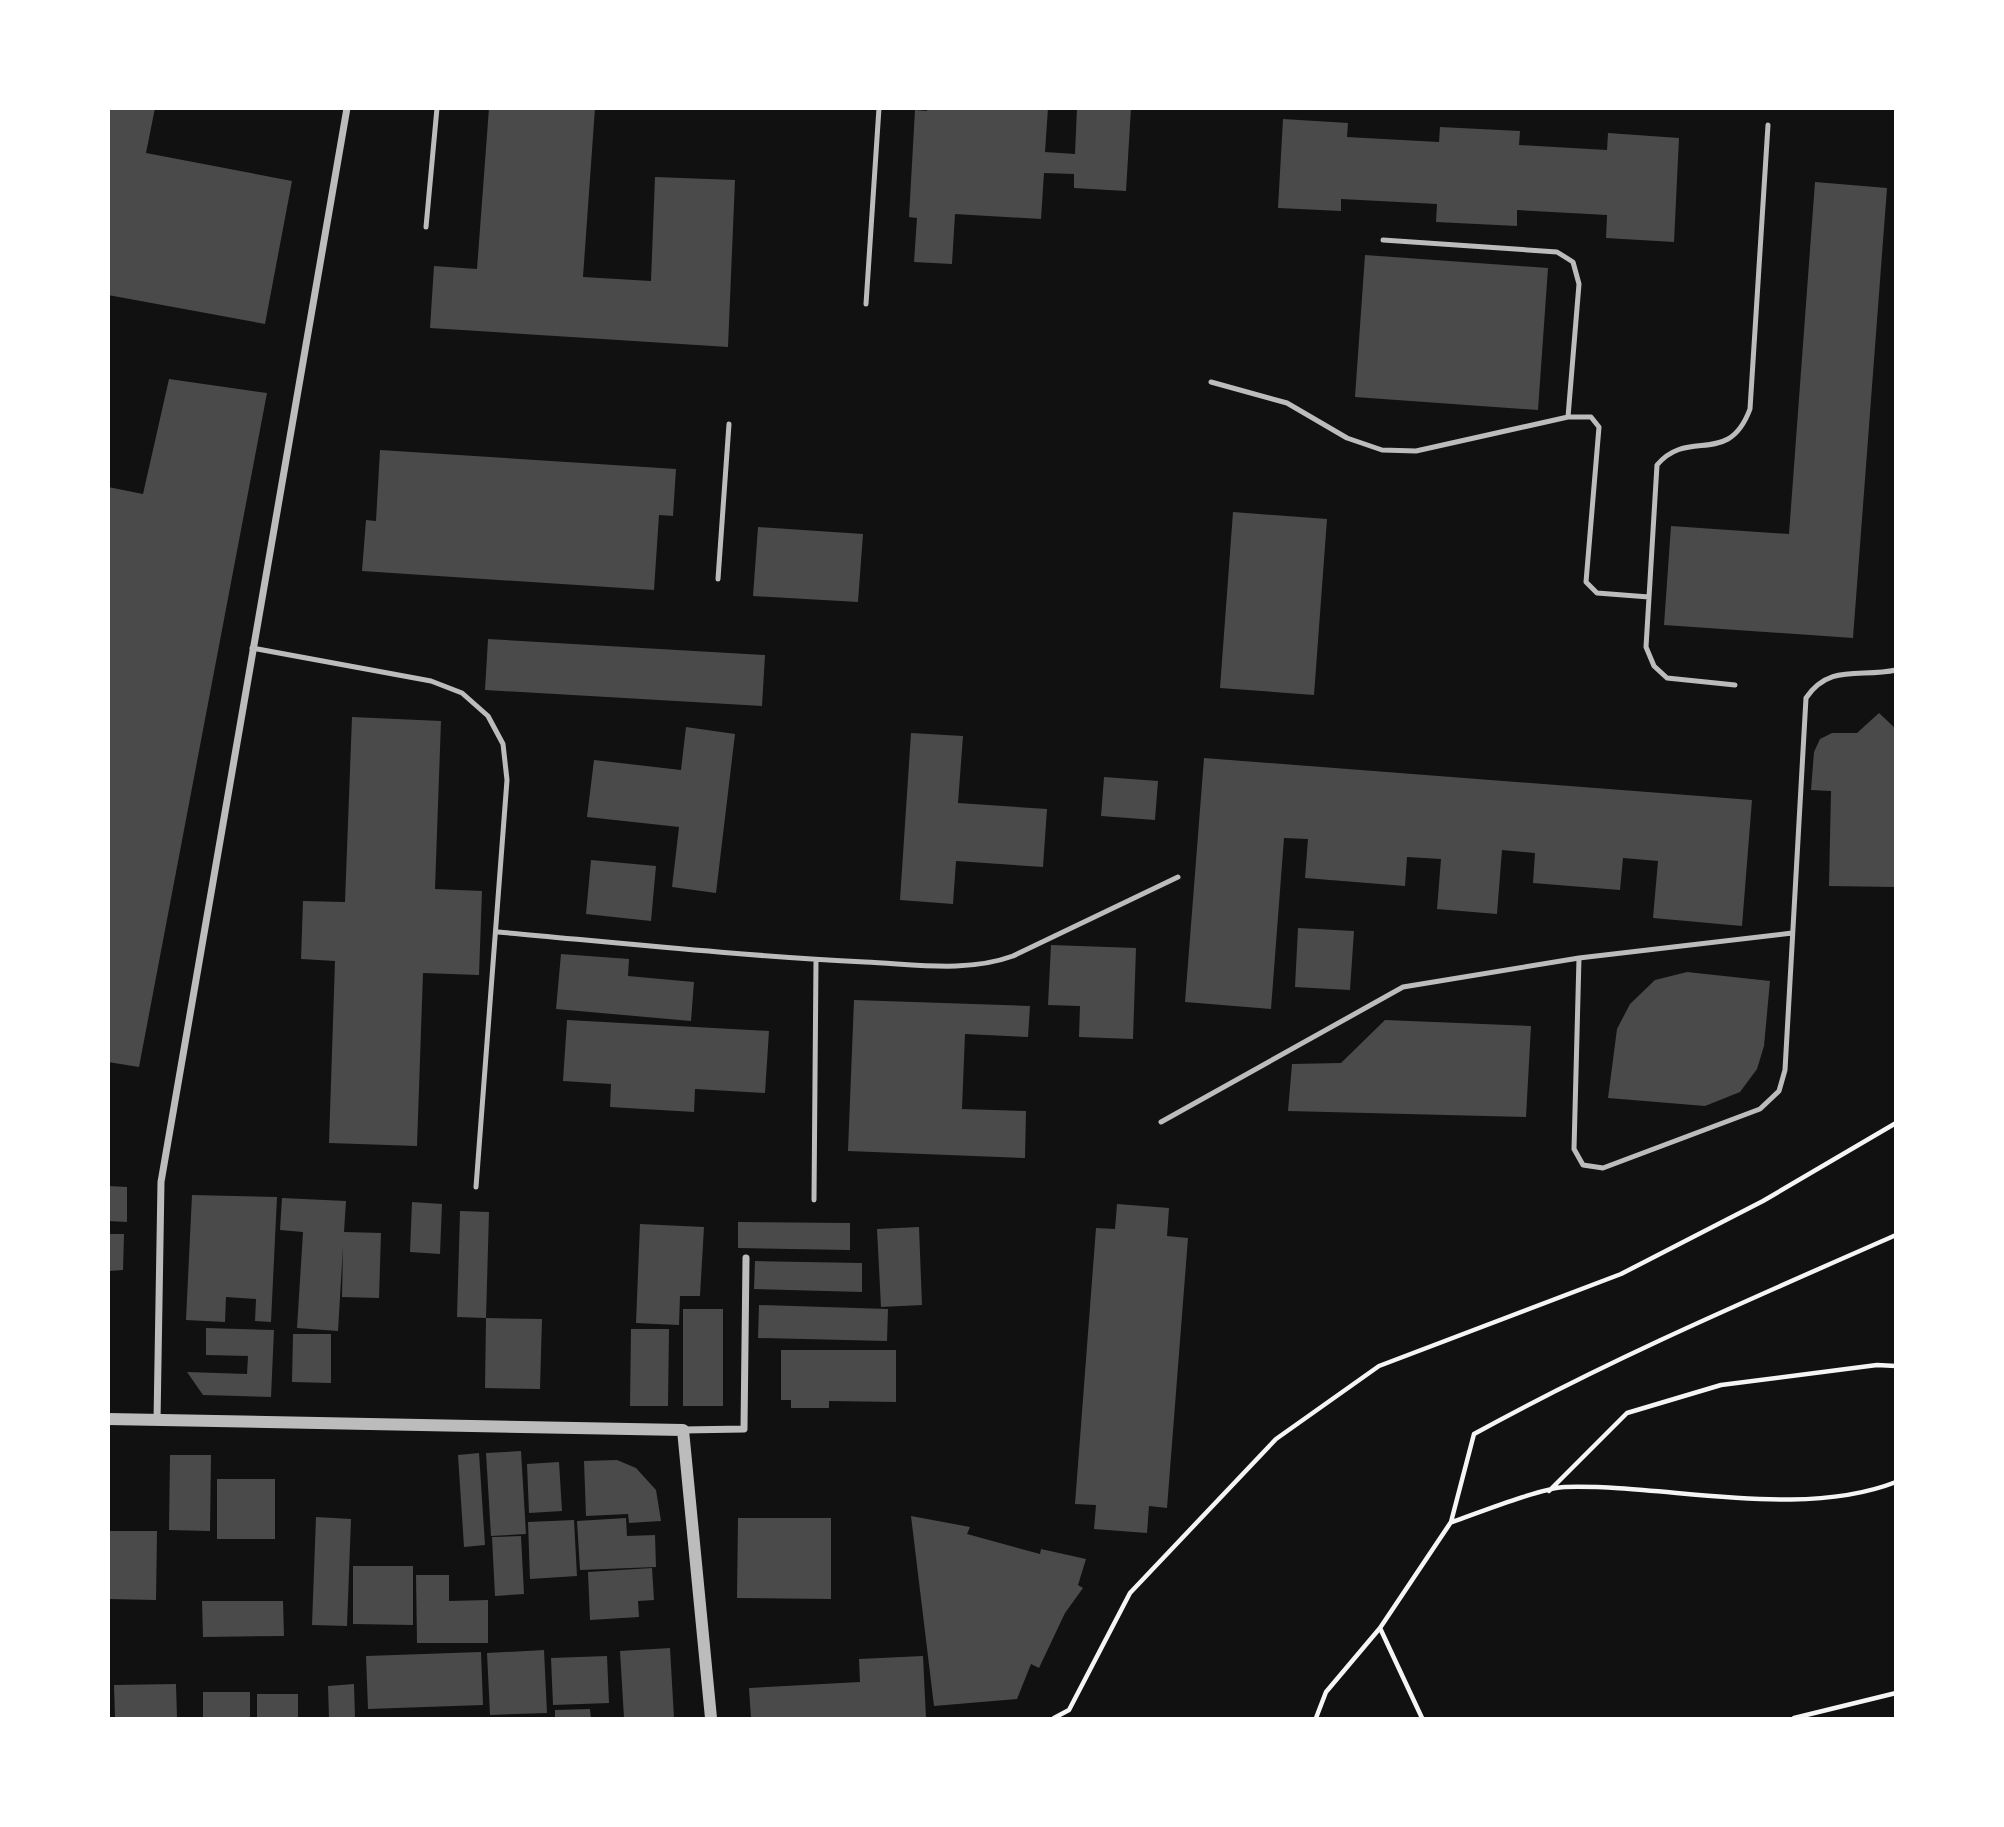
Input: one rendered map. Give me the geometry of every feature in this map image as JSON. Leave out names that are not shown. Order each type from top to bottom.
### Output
[{"type":"street","points":[[157,1421],[161,1182],[347,108]]},
{"type":"street","points":[[108,1419],[744,1429],[746,1258]]},
{"type":"street","points":[[683,1430],[711,1718]]},
{"type":"lane","points":[[426,227],[437,108]]},
{"type":"lane","points":[[866,304],[879,108]]},
{"type":"lane","points":[[1735,685],[1667,678],[1654,666],[1646,647],[1648,597],[1657,465],[1668,453],[1681,447],[1712,446],[1730,439],[1743,428],[1750,409],[1769,125]]},
{"type":"lane","points":[[1383,240],[1557,252],[1573,262],[1579,284],[1568,417]]},
{"type":"lane","points":[[1211,382],[1287,403],[1347,438],[1382,450],[1416,451],[1568,417],[1591,417],[1599,428],[1586,582],[1597,593],[1648,597]]},
{"type":"lane","points":[[718,579],[729,425]]},
{"type":"lane","points":[[252,648],[431,681],[463,693],[488,716],[503,744],[507,780],[498,932],[476,1187]]},
{"type":"lane","points":[[1579,958],[1574,1149],[1583,1165],[1603,1168],[1760,1109],[1779,1091],[1785,1070],[1806,698],[1815,685],[1836,674],[1895,670]]},
{"type":"lane","points":[[498,932],[816,960],[962,967],[992,964],[1178,877]]},
{"type":"lane","points":[[1161,1122],[1404,986],[1579,958],[1792,933]]},
{"type":"lane","points":[[814,1200],[816,960]]},
{"type":"path","points":[[1054,1718],[1069,1710],[1130,1593],[1276,1439],[1379,1366],[1621,1274],[1763,1201],[1895,1122]]},
{"type":"path","points":[[1316,1718],[1326,1692],[1380,1628],[1451,1522],[1474,1434],[1554,1389],[1895,1235]]},
{"type":"path","points":[[1548,1492],[1627,1413],[1721,1385],[1877,1365],[1895,1366]]},
{"type":"path","points":[[1451,1522],[1562,1487],[1798,1499],[1875,1490],[1895,1482]]},
{"type":"path","points":[[1380,1628],[1422,1718]]},
{"type":"path","points":[[1794,1718],[1895,1693]]},
{"type":"building","points":[[108,108],[155,108],[146,153],[292,181],[265,324],[108,295]]},
{"type":"building","points":[[489,108],[595,108],[583,277],[651,281],[655,177],[735,180],[728,347],[430,328],[434,266],[477,269]]},
{"type":"building","points":[[927,108],[1048,108],[1045,152],[1075,154],[1077,108],[1131,108],[1126,191],[1074,188],[1074,174],[1044,173],[1041,219],[955,214],[952,264],[914,262],[917,218],[909,217],[915,110],[927,111]]},
{"type":"building","points":[[1283,119],[1348,123],[1347,137],[1439,142],[1440,127],[1520,131],[1519,145],[1607,150],[1608,133],[1679,138],[1674,242],[1606,238],[1607,215],[1517,210],[1517,226],[1436,222],[1437,204],[1341,199],[1341,211],[1278,208]]},
{"type":"building","points":[[1815,182],[1887,188],[1853,638],[1664,625],[1671,526],[1789,534]]},
{"type":"building","points":[[1365,255],[1548,268],[1538,410],[1355,397]]},
{"type":"building","points":[[169,379],[267,393],[139,1067],[108,1062],[108,487],[143,494]]},
{"type":"building","points":[[380,450],[676,469],[673,516],[659,515],[654,590],[362,571],[366,520],[376,521]]},
{"type":"building","points":[[1233,512],[1327,519],[1314,695],[1220,688]]},
{"type":"building","points":[[758,527],[863,534],[858,602],[753,596]]},
{"type":"building","points":[[488,639],[765,655],[762,706],[485,690]]},
{"type":"building","points":[[1879,713],[1896,729],[1896,887],[1829,886],[1831,791],[1811,790],[1814,752],[1820,739],[1832,733],[1857,733]]},
{"type":"building","points":[[352,717],[441,721],[435,889],[482,891],[479,975],[423,973],[417,1146],[329,1143],[335,961],[301,959],[303,901],[345,902]]},
{"type":"building","points":[[686,727],[735,734],[716,893],[672,887],[679,827],[587,817],[594,760],[681,770]]},
{"type":"building","points":[[911,733],[963,736],[958,803],[1047,809],[1043,867],[956,861],[953,904],[900,900]]},
{"type":"building","points":[[1204,758],[1752,800],[1742,926],[1653,918],[1658,861],[1623,858],[1620,890],[1533,883],[1535,853],[1502,850],[1497,914],[1437,909],[1441,859],[1407,857],[1405,886],[1305,878],[1308,839],[1284,838],[1271,1009],[1185,1002]]},
{"type":"building","points":[[1104,777],[1158,781],[1155,820],[1101,816]]},
{"type":"building","points":[[591,860],[656,866],[651,921],[586,914]]},
{"type":"building","points":[[1298,928],[1354,931],[1350,990],[1295,987]]},
{"type":"building","points":[[1051,945],[1136,948],[1133,1039],[1079,1037],[1080,1006],[1048,1005]]},
{"type":"building","points":[[561,954],[629,959],[628,976],[694,982],[691,1021],[556,1009]]},
{"type":"building","points":[[1687,972],[1770,981],[1764,1046],[1757,1069],[1740,1092],[1705,1106],[1608,1098],[1617,1029],[1630,1004],[1655,980]]},
{"type":"building","points":[[854,1000],[1030,1006],[1028,1037],[965,1034],[962,1109],[1026,1111],[1025,1158],[848,1151]]},
{"type":"building","points":[[567,1020],[769,1031],[765,1093],[695,1089],[694,1112],[610,1107],[611,1084],[563,1081]]},
{"type":"building","points":[[1385,1020],[1531,1026],[1526,1117],[1288,1111],[1292,1064],[1341,1063]]},
{"type":"building","points":[[108,1186],[127,1187],[127,1222],[108,1221]]},
{"type":"building","points":[[192,1195],[277,1197],[271,1322],[255,1321],[256,1299],[226,1297],[225,1322],[186,1320]]},
{"type":"building","points":[[282,1198],[346,1201],[344,1232],[381,1233],[379,1298],[342,1297],[343,1247],[338,1331],[297,1328],[303,1232],[280,1230]]},
{"type":"building","points":[[412,1202],[442,1204],[440,1254],[410,1252]]},
{"type":"building","points":[[1117,1204],[1169,1208],[1167,1236],[1188,1238],[1167,1508],[1149,1506],[1147,1533],[1094,1529],[1096,1505],[1075,1504],[1096,1228],[1115,1229]]},
{"type":"building","points":[[460,1211],[489,1212],[486,1318],[457,1317]]},
{"type":"building","points":[[738,1222],[850,1223],[850,1250],[738,1248]]},
{"type":"building","points":[[640,1224],[704,1227],[700,1296],[680,1296],[679,1325],[636,1323]]},
{"type":"building","points":[[919,1227],[922,1305],[881,1307],[877,1229]]},
{"type":"building","points":[[108,1234],[124,1234],[123,1270],[108,1271]]},
{"type":"building","points":[[755,1261],[862,1263],[862,1292],[754,1289]]},
{"type":"building","points":[[759,1305],[888,1309],[887,1341],[758,1338]]},
{"type":"building","points":[[683,1309],[723,1309],[723,1406],[683,1406]]},
{"type":"building","points":[[486,1318],[542,1319],[540,1389],[485,1388]]},
{"type":"building","points":[[206,1328],[274,1330],[271,1397],[203,1395],[187,1372],[247,1374],[248,1356],[206,1355]]},
{"type":"building","points":[[631,1329],[669,1329],[668,1406],[630,1406]]},
{"type":"building","points":[[293,1334],[331,1334],[331,1383],[292,1382]]},
{"type":"building","points":[[781,1350],[896,1350],[896,1402],[829,1401],[829,1408],[791,1408],[791,1400],[781,1400]]},
{"type":"building","points":[[521,1451],[526,1534],[491,1536],[486,1453]]},
{"type":"building","points":[[479,1453],[485,1545],[464,1547],[458,1455]]},
{"type":"building","points":[[170,1455],[211,1455],[210,1531],[169,1530]]},
{"type":"building","points":[[617,1460],[636,1468],[656,1490],[661,1521],[629,1523],[628,1514],[586,1516],[584,1461]]},
{"type":"building","points":[[559,1462],[562,1511],[529,1513],[527,1464]]},
{"type":"building","points":[[217,1479],[275,1479],[275,1539],[217,1539]]},
{"type":"building","points":[[911,1516],[970,1527],[967,1534],[1040,1554],[1041,1549],[1086,1559],[1078,1585],[1083,1588],[1065,1613],[1039,1668],[1031,1664],[1017,1699],[934,1706]]},
{"type":"building","points":[[316,1517],[351,1519],[347,1626],[312,1625]]},
{"type":"building","points":[[626,1518],[627,1536],[655,1535],[656,1567],[580,1570],[577,1521]]},
{"type":"building","points":[[738,1518],[831,1518],[831,1599],[737,1598]]},
{"type":"building","points":[[574,1520],[577,1576],[530,1579],[528,1522]]},
{"type":"building","points":[[108,1531],[157,1531],[156,1600],[108,1599]]},
{"type":"building","points":[[521,1536],[524,1594],[495,1596],[492,1537]]},
{"type":"building","points":[[353,1566],[413,1566],[413,1625],[353,1624]]},
{"type":"building","points":[[652,1568],[654,1600],[638,1601],[639,1617],[590,1620],[588,1572]]},
{"type":"building","points":[[416,1575],[449,1575],[449,1601],[488,1600],[488,1643],[417,1643]]},
{"type":"building","points":[[202,1601],[283,1601],[284,1636],[203,1637]]},
{"type":"building","points":[[670,1648],[674,1718],[624,1718],[620,1651]]},
{"type":"building","points":[[544,1650],[547,1713],[490,1715],[487,1653]]},
{"type":"building","points":[[481,1652],[483,1705],[368,1709],[366,1656]]},
{"type":"building","points":[[607,1656],[609,1703],[553,1705],[551,1658]]},
{"type":"building","points":[[923,1656],[926,1718],[751,1718],[749,1688],[860,1682],[859,1659]]},
{"type":"building","points":[[176,1684],[177,1718],[115,1718],[114,1685]]},
{"type":"building","points":[[354,1684],[355,1718],[329,1718],[328,1686]]},
{"type":"building","points":[[203,1692],[250,1692],[250,1718],[203,1718]]},
{"type":"building","points":[[257,1694],[298,1694],[298,1718],[257,1718]]},
{"type":"building","points":[[590,1709],[591,1718],[555,1718],[555,1710]]}]
